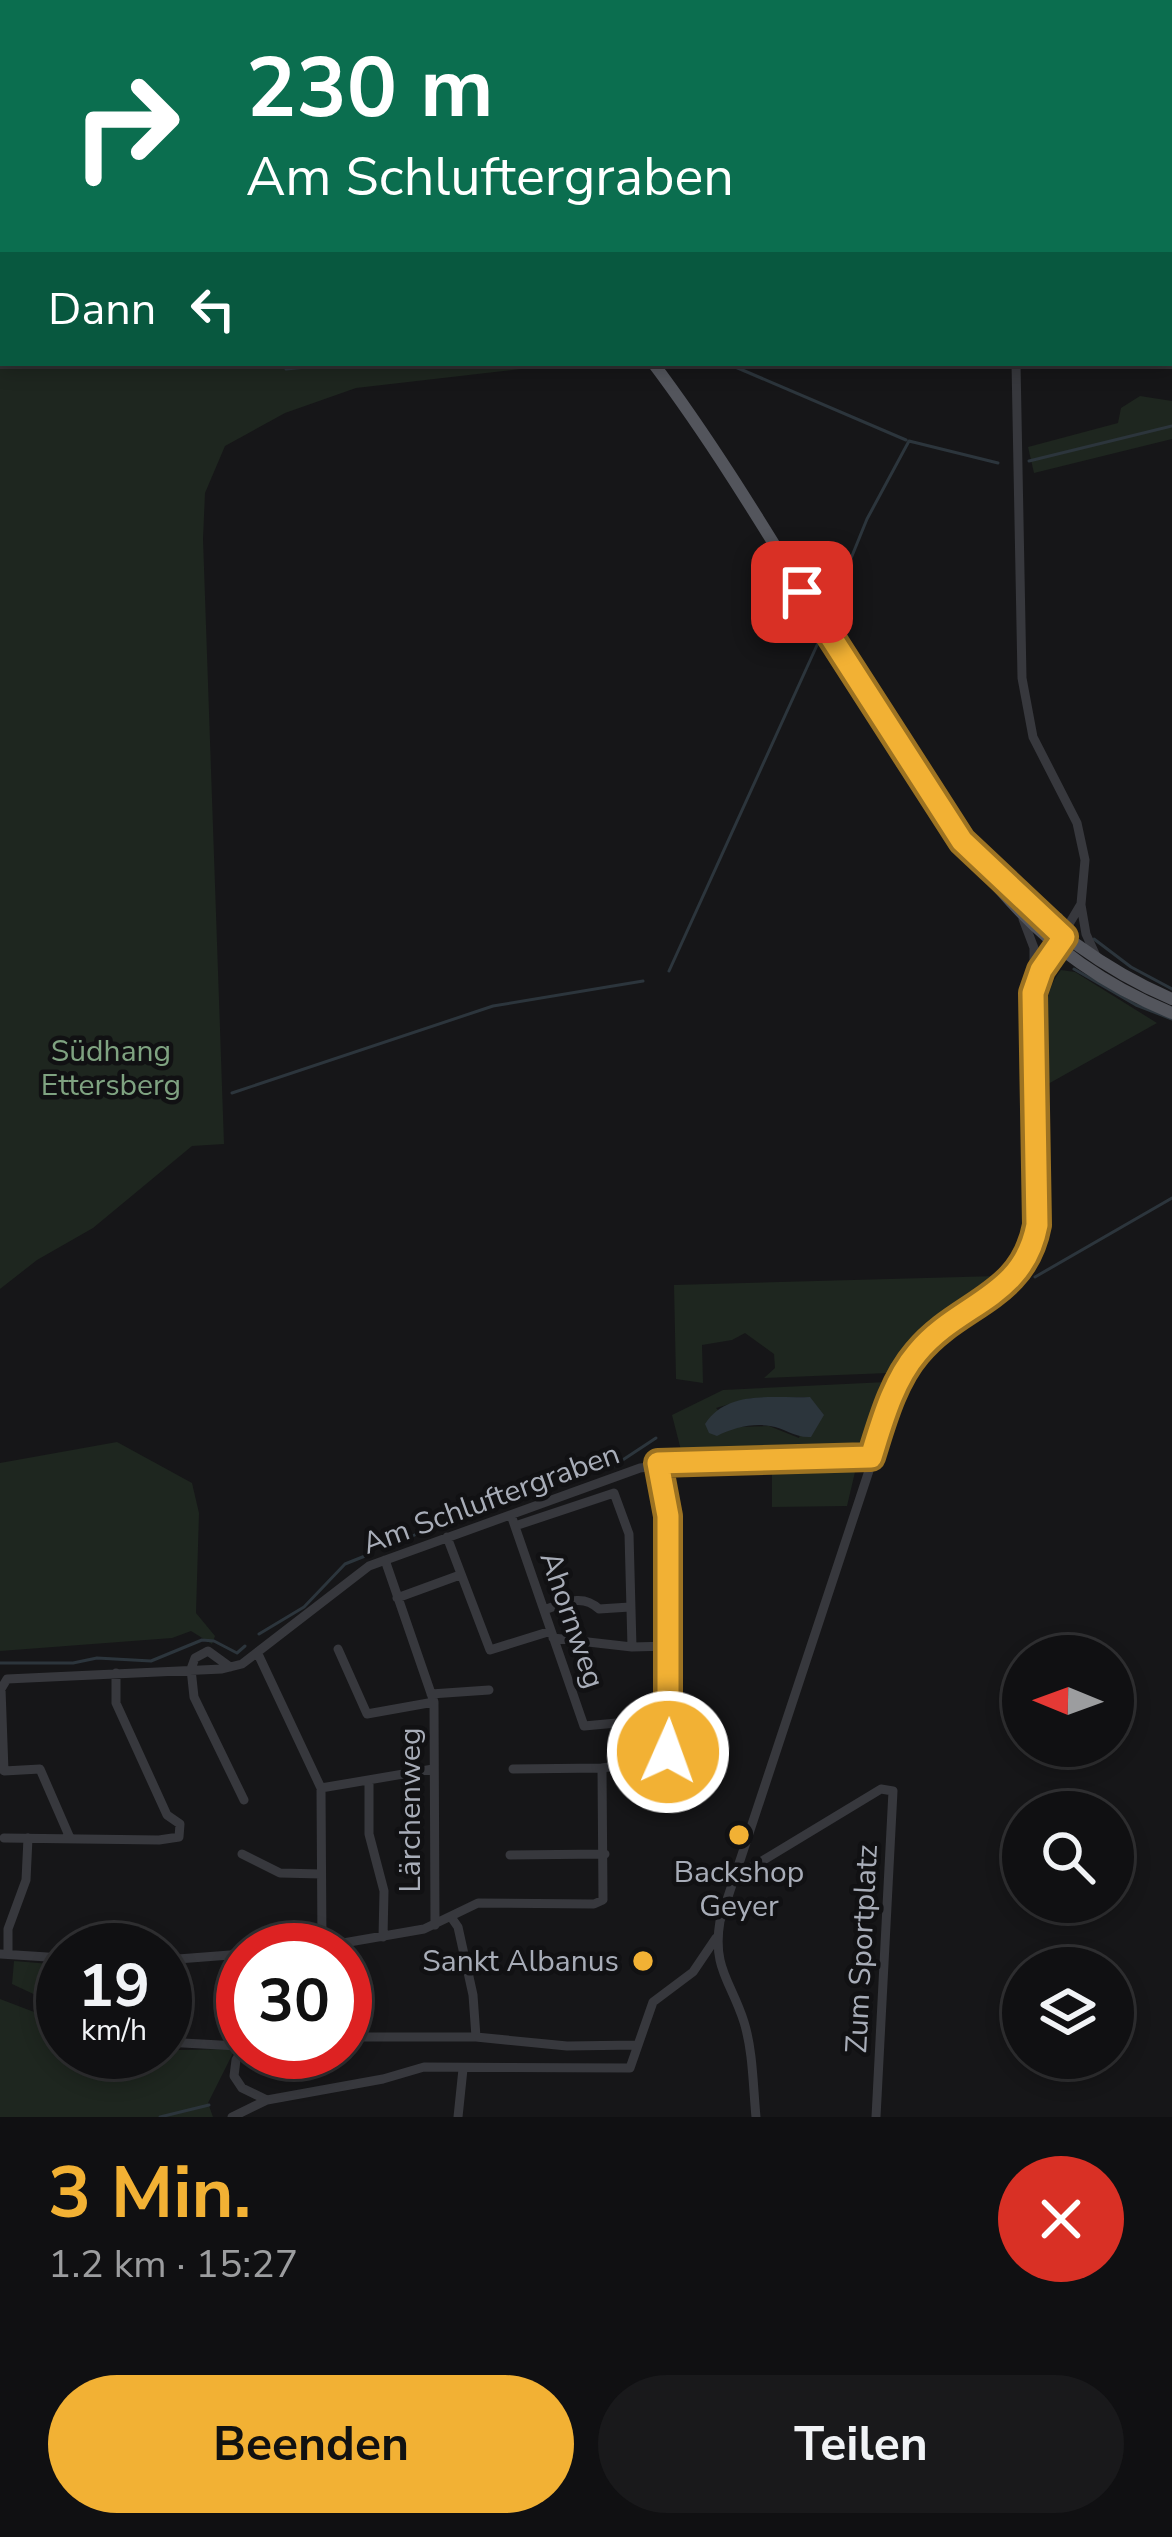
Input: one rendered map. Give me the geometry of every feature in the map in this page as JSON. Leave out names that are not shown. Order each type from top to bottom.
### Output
[{"type":"main road","points":[[654,366],[987,879],[1022,914],[1110,983],[1172,1012]]},
{"type":"main road","points":[[962,841],[1060,941],[1172,999]]},
{"type":"street","points":[[1016,366],[1022,678],[1033,737],[1077,824],[1086,876],[1081,904],[1034,986]]},
{"type":"street","points":[[1081,904],[1086,934],[1100,962]]},
{"type":"street","points":[[232,2117],[267,2100],[424,2068],[624,2069],[634,2062],[653,2002],[693,1972],[718,1934],[901,1374],[941,1329],[1007,1285],[1032,1244],[1038,1212],[1034,948],[1022,914]]},
{"type":"street","name":"Am Schluftergraben","points":[[1,1689],[7,1678],[230,1667],[259,1654],[358,1574],[386,1560],[446,1537],[513,1521],[658,1463],[871,1457]]},
{"type":"street","points":[[513,1769],[602,1768],[657,1761],[668,1752],[668,1516],[658,1463]]},
{"type":"street","points":[[513,1521],[614,1493],[629,1534],[632,1647]]},
{"type":"street","name":"Ahornweg","points":[[513,1521],[584,1726],[671,1718]]},
{"type":"street","points":[[446,1537],[490,1649],[552,1634],[632,1647],[670,1646]]},
{"type":"street","name":"Lärchenweg","points":[[386,1560],[432,1698],[434,1924]]},
{"type":"street","points":[[397,1598],[460,1575]]},
{"type":"street","points":[[544,1610],[579,1599],[599,1609],[630,1607]]},
{"type":"street","points":[[338,1649],[367,1714],[490,1690]]},
{"type":"street","name":"Am Schluftergraben","points":[[191,1669],[195,1658],[208,1651],[230,1667]]},
{"type":"street","points":[[259,1654],[321,1788],[322,1923]]},
{"type":"street","points":[[191,1669],[194,1697],[244,1800]]},
{"type":"street","points":[[4,1838],[159,1840],[181,1833],[180,1824],[167,1815],[116,1703],[116,1673]]},
{"type":"street","points":[[1,1689],[4,1777],[40,1769],[70,1838]]},
{"type":"street","points":[[372,1938],[434,1924],[478,1903],[598,1904],[605,1891],[602,1768]]},
{"type":"street","points":[[321,1788],[434,1769]]},
{"type":"street","points":[[369,1780],[369,1834],[383,1880],[382,1937]]},
{"type":"street","name":"Zum Sportplatz","points":[[739,1870],[752,1867],[887,1787],[892,1791],[876,2117]]},
{"type":"street","points":[[28,1838],[26,1880],[4,1954],[36,1956]]},
{"type":"street","points":[[242,1854],[280,1873],[321,1874]]},
{"type":"street","points":[[510,1855],[605,1854]]},
{"type":"street","points":[[451,1917],[458,1927],[473,1994],[476,2037]]},
{"type":"street","points":[[718,1934],[722,1978],[743,2020],[756,2117]]},
{"type":"street","points":[[693,1972],[722,1978]]},
{"type":"street","points":[[372,2037],[637,2045]]},
{"type":"street","points":[[501,2067],[502,2040]]},
{"type":"street","points":[[458,2117],[463,2069]]},
{"type":"street","points":[[236,2079],[242,2088],[267,2100]]},
{"type":"green space","name":"Südhang Ettersberg","points":[[0,366],[548,366],[356,388],[285,413],[225,446],[205,493],[203,539],[224,1144],[192,1146],[93,1228],[37,1260],[0,1289]]},
{"type":"green space","points":[[1140,396],[1172,401],[1172,439],[1034,473],[1028,447],[1118,423],[1121,408]]},
{"type":"green space","points":[[1061,970],[1075,972],[1157,1023],[1048,1084],[1046,1009]]},
{"type":"green space","points":[[998,1276],[913,1337],[888,1373],[764,1378],[775,1368],[774,1354],[745,1333],[702,1345],[703,1383],[676,1379],[674,1285]]},
{"type":"green space","points":[[887,1382],[868,1447],[849,1452],[683,1458],[672,1415],[723,1390]],"holes":[[[810,1397],[799,1438],[769,1426],[734,1427],[716,1408],[751,1398]]]},
{"type":"green space","points":[[117,1442],[192,1483],[199,1513],[196,1613],[215,1636],[212,1644],[191,1631],[172,1638],[0,1651],[0,1463]]},
{"type":"green space","points":[[852,1466],[855,1472],[847,1506],[772,1507],[772,1468]]},
{"type":"green space","points":[[14,1961],[36,1963],[36,1995],[12,1984]]},
{"type":"green space","points":[[0,1999],[36,2013],[36,2079],[192,2079],[192,2050],[216,2049],[216,2079],[220,2079],[208,2103],[213,2117],[0,2117]]},
{"type":"shaded area","points":[[810,1397],[824,1415],[811,1437],[763,1425],[717,1436],[705,1424],[726,1405],[739,1401]]},
{"type":"waterway","points":[[286,369],[316,366]]},
{"type":"waterway","points":[[733,366],[906,440]]},
{"type":"waterway","points":[[1029,461],[1172,426]]},
{"type":"waterway","points":[[830,610],[867,519],[909,441],[998,463]]},
{"type":"waterway","points":[[844,642],[969,836],[1031,898],[1061,915]]},
{"type":"waterway","points":[[669,971],[818,643]]},
{"type":"waterway","points":[[1094,939],[1131,967],[1172,989]]},
{"type":"waterway","points":[[1074,969],[1136,1005],[1172,1019]]},
{"type":"waterway","points":[[232,1093],[493,1006],[643,981]]},
{"type":"waterway","points":[[1035,1277],[1172,1198]]},
{"type":"waterway","points":[[390,1547],[566,1477],[612,1467],[656,1438]]},
{"type":"waterway","points":[[259,1634],[304,1607],[345,1564],[370,1554]]},
{"type":"waterway","points":[[0,1663],[73,1663],[97,1658],[151,1661],[202,1640],[237,1653],[245,1646]]},
{"type":"waterway","points":[[160,2117],[209,2105]]},
{"type":"place","name":"Backshop Geyer","points":[[739,1835]]},
{"type":"place","name":"Sankt Albanus","points":[[643,1961]]},
{"type":"route","points":[[668,1752],[668,1516],[658,1463],[871,1457],[901,1374],[941,1329],[1012,1280],[1027,1257],[1037,1225],[1033,993],[1041,970],[1064,937],[962,841],[802,592]]}]
